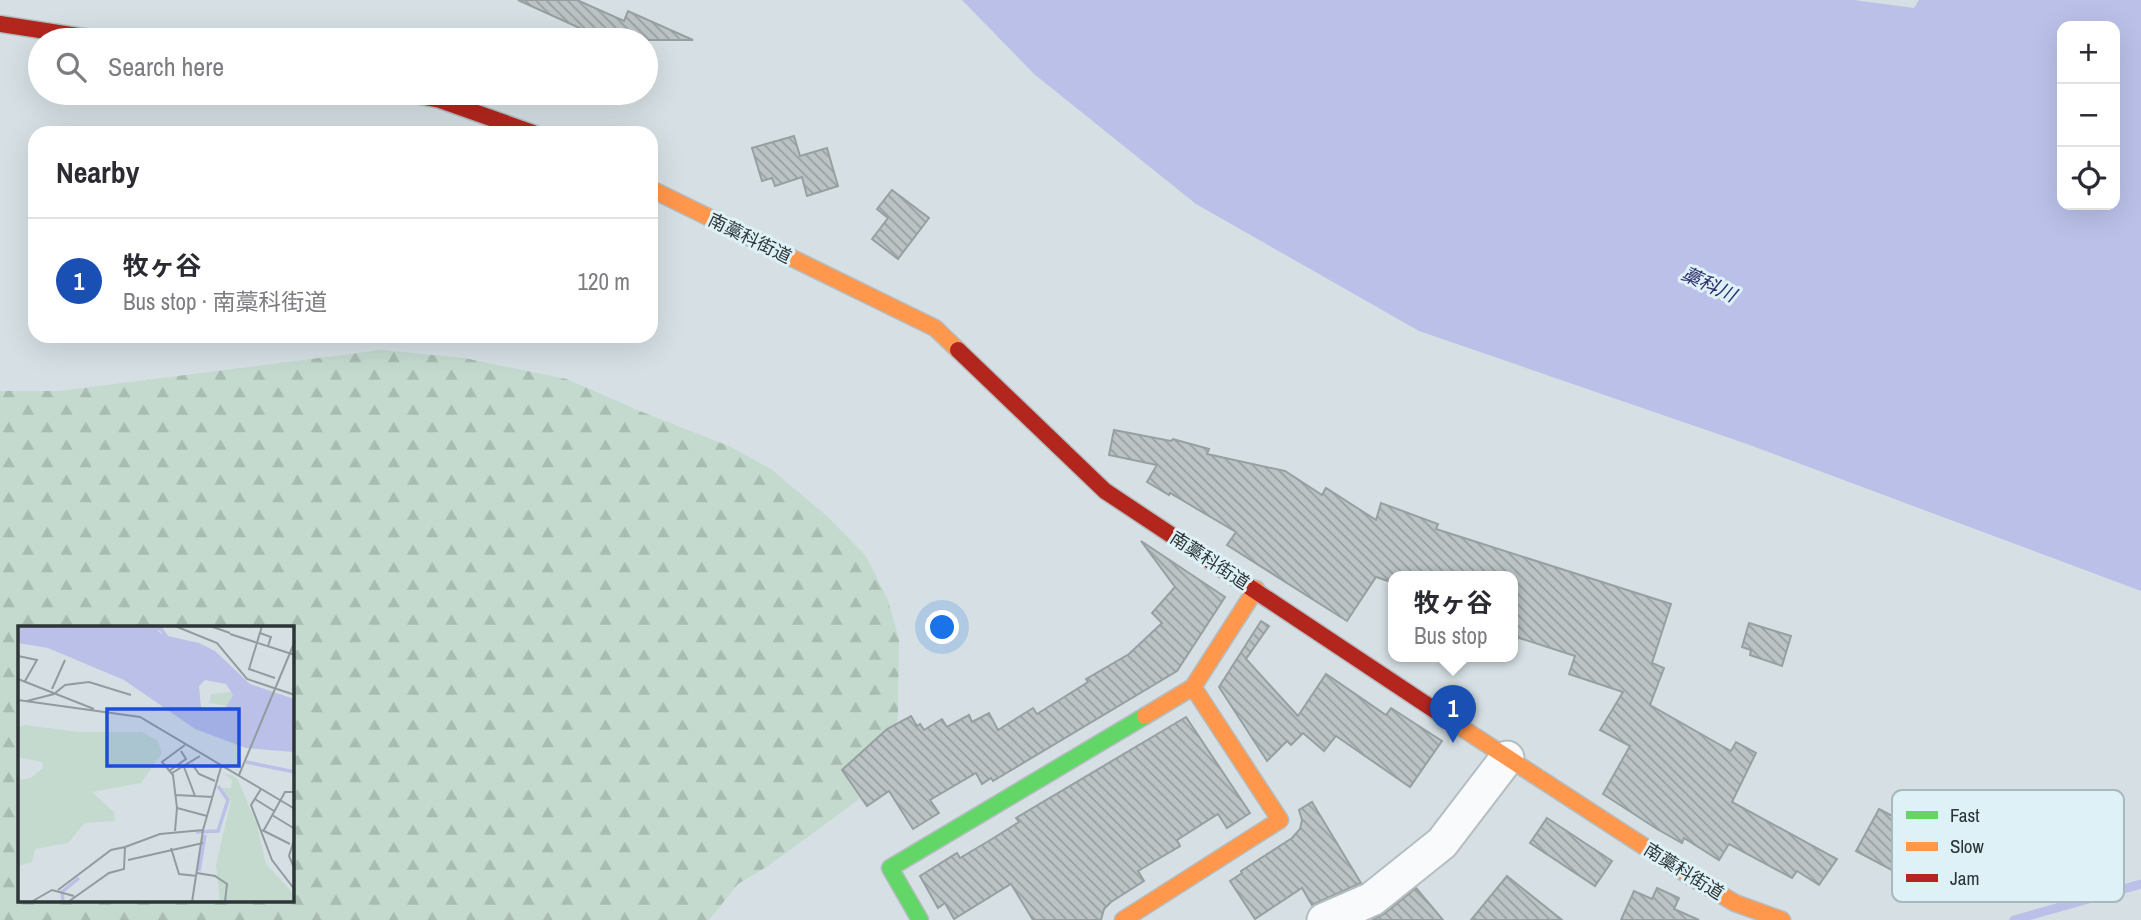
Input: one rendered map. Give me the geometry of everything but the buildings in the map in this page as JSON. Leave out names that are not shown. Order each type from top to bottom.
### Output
[{"type":"main road","points":[[0,24],[28,28]]},
{"type":"main road","points":[[454,105],[513,126]]},
{"type":"main road","name":"南藁科街道","points":[[658,192],[935,328],[1105,491],[1691,877],[1735,903],[1782,920]]},
{"type":"main road","points":[[920,920],[890,868],[1193,687],[1256,589]]},
{"type":"main road","points":[[1123,920],[1280,820],[1193,687]]},
{"type":"street","points":[[1324,920],[1381,909],[1442,843],[1507,758]]},
{"type":"green space","points":[[381,350],[464,358],[567,379],[729,446],[771,469],[827,516],[866,556],[888,600],[899,640],[898,716],[888,757],[865,795],[768,866],[738,884],[709,920],[0,920],[0,391],[59,391]]},
{"type":"water","name":"藁科川","points":[[962,0],[1854,0],[1914,8],[1919,0],[2141,0],[2141,591],[1747,444],[1419,331],[1196,204],[1034,74]]},
{"type":"waterway","points":[[2124,889],[2141,884]]},
{"type":"waterway","points":[[2014,920],[2078,902]]},
{"type":"traffic: fast","points":[[920,920],[890,868],[1145,716]]},
{"type":"traffic: slow","points":[[658,192],[935,328],[958,350]]},
{"type":"traffic: slow","points":[[1145,716],[1193,687],[1256,589]]},
{"type":"traffic: slow","points":[[1123,920],[1280,820],[1193,687]]},
{"type":"traffic: slow","points":[[1439,713],[1691,877],[1735,903],[1782,920]]},
{"type":"traffic: jam","points":[[0,24],[28,28]]},
{"type":"traffic: jam","points":[[454,105],[513,126]]},
{"type":"traffic: jam","points":[[958,350],[1105,491],[1439,713]]},
{"type":"place","name":"牧ヶ谷","points":[[1453,743]]}]
